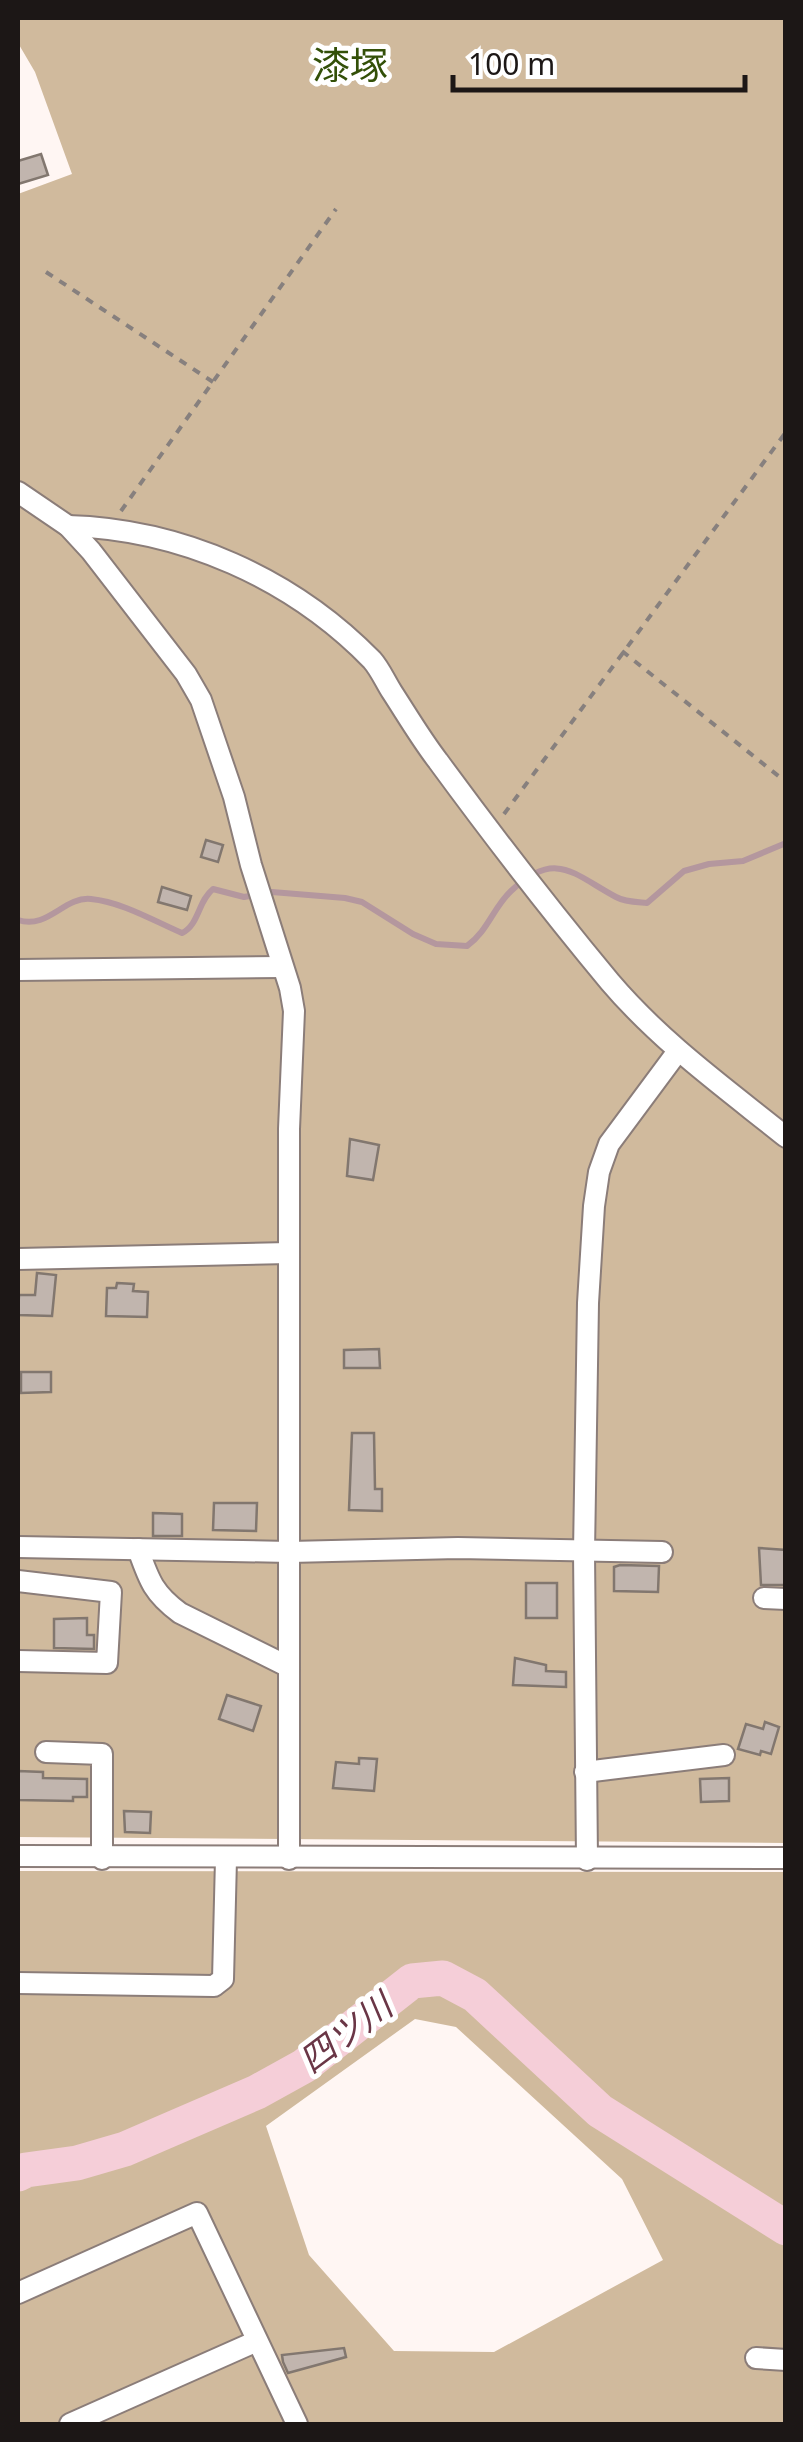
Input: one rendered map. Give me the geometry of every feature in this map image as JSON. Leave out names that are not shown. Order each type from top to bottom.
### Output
[{"type":"street","points":[[18,492],[68,526],[186,674],[201,700],[234,798],[294,1011],[289,1129],[289,1859]]},
{"type":"street","points":[[68,526],[109,528],[161,539],[235,562],[280,588],[348,639],[375,663],[436,759],[609,980],[678,1051],[786,1137]]},
{"type":"street","points":[[18,970],[282,967]]},
{"type":"street","points":[[587,1860],[584,1552],[588,1303],[599,1172],[609,1144],[678,1051]]},
{"type":"street","points":[[18,1259],[289,1253]]},
{"type":"street","points":[[18,1546],[290,1552],[458,1548],[662,1552]]},
{"type":"street","points":[[138,1549],[153,1590],[164,1602],[290,1667]]},
{"type":"street","points":[[18,1581],[111,1592],[107,1663],[18,1661]]},
{"type":"street","points":[[46,1752],[102,1754],[102,1859]]},
{"type":"street","points":[[585,1772],[724,1755]]},
{"type":"street","points":[[18,1856],[786,1858]]},
{"type":"street","points":[[18,1982],[214,1986],[223,1978],[226,1859]]},
{"type":"street","points":[[18,2293],[197,2212],[296,2424]]},
{"type":"street","points":[[70,2424],[258,2342]]},
{"type":"street","points":[[756,2358],[786,2360]]},
{"type":"path","points":[[109,528],[336,209]]},
{"type":"path","points":[[46,272],[213,382]]},
{"type":"path","points":[[492,830],[786,432]]},
{"type":"path","points":[[622,650],[786,782]]},
{"type":"shaded area","points":[[18,18],[785,18],[785,1843],[18,1837],[18,194],[72,174],[35,72],[18,43]]},
{"type":"shaded area","points":[[18,1871],[785,1872],[785,2424],[18,2424]],"holes":[[[415,2019],[456,2027],[622,2179],[663,2260],[494,2352],[394,2351],[309,2255],[266,2126]]]},
{"type":"building","points":[[41,154],[48,175],[18,184],[18,161]]},
{"type":"building","points":[[206,840],[223,845],[218,862],[201,857]]},
{"type":"building","points":[[162,887],[191,896],[187,910],[158,902]]},
{"type":"building","points":[[350,1139],[379,1145],[373,1180],[347,1176]]},
{"type":"building","points":[[37,1273],[56,1275],[52,1316],[18,1315],[19,1295],[35,1295]]},
{"type":"building","points":[[117,1283],[134,1284],[133,1291],[148,1292],[147,1317],[106,1316],[107,1288],[116,1288]]},
{"type":"building","points":[[379,1349],[380,1368],[344,1368],[344,1350]]},
{"type":"building","points":[[21,1372],[51,1372],[51,1392],[21,1393]]},
{"type":"building","points":[[352,1433],[374,1433],[375,1489],[382,1489],[382,1511],[349,1510]]},
{"type":"building","points":[[214,1503],[257,1503],[256,1531],[213,1530]]},
{"type":"building","points":[[153,1513],[182,1514],[182,1536],[153,1536]]},
{"type":"building","points":[[759,1548],[786,1550],[786,1585],[761,1585]]},
{"type":"building","points":[[659,1566],[658,1592],[614,1591],[614,1567]]},
{"type":"building","points":[[526,1583],[557,1583],[557,1618],[526,1618]]},
{"type":"building","points":[[87,1618],[87,1635],[94,1635],[94,1649],[54,1648],[54,1619]]},
{"type":"building","points":[[515,1658],[546,1665],[546,1671],[566,1672],[566,1687],[513,1685]]},
{"type":"building","points":[[227,1695],[261,1706],[253,1731],[219,1719]]},
{"type":"building","points":[[765,1722],[779,1727],[771,1754],[738,1749],[746,1724],[763,1729]]},
{"type":"building","points":[[359,1758],[377,1759],[374,1791],[333,1788],[336,1762],[359,1764]]},
{"type":"building","points":[[18,1771],[43,1772],[43,1778],[87,1779],[87,1797],[73,1797],[73,1801],[18,1800]]},
{"type":"building","points":[[729,1778],[729,1801],[701,1802],[700,1779]]},
{"type":"building","points":[[124,1811],[151,1812],[150,1833],[125,1832]]},
{"type":"building","points":[[344,2348],[346,2357],[288,2373],[283,2362],[282,2355]]},
{"type":"waterway","points":[[18,920],[38,921],[72,902],[91,899],[126,908],[182,933],[213,889],[244,897],[272,892],[362,902],[436,944],[467,946],[511,891],[540,871],[564,870],[620,899],[647,903],[684,871],[743,861],[786,843]]},
{"type":"waterway","name":"四ツ川","points":[[18,2174],[125,2149],[257,2092],[304,2066],[412,1981],[443,1978],[475,1995],[600,2111],[786,2228]]},
{"type":"district","name":"漆塚","points":[[350,64]]}]
